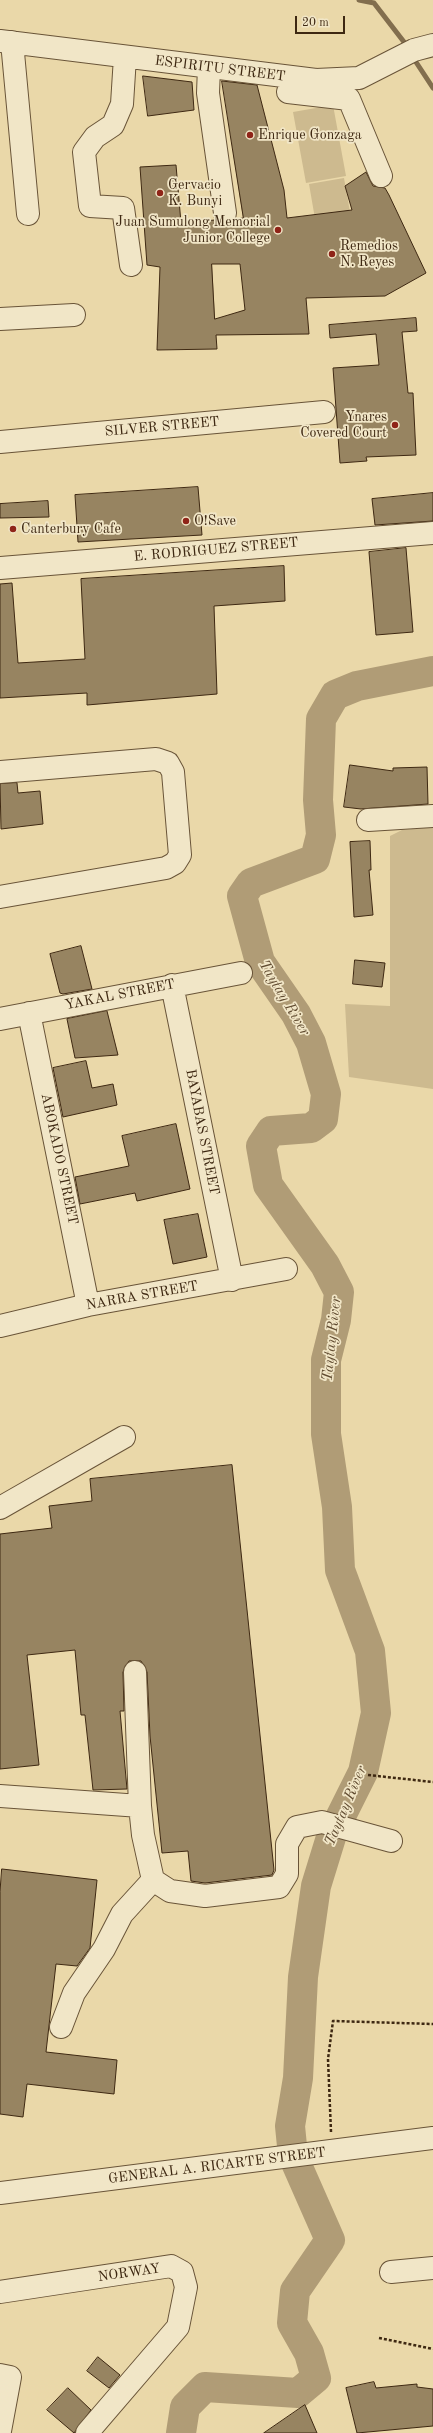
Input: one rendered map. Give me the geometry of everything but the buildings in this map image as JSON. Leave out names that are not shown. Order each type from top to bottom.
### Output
[{"type":"street","name":"ESPIRITU STREET","points":[[6,42],[280,77],[316,80],[359,78],[414,50],[433,45]]},
{"type":"street","points":[[6,42],[28,214]]},
{"type":"street","points":[[124,57],[122,104],[113,125],[95,137],[84,152],[90,206],[123,208],[131,265]]},
{"type":"street","points":[[208,67],[208,93],[225,213]]},
{"type":"street","points":[[280,77],[281,91],[350,99],[381,176]]},
{"type":"street","points":[[0,319],[74,315]]},
{"type":"street","name":"SILVER STREET","points":[[0,442],[324,412]]},
{"type":"street","name":"E. RODRIGUEZ STREET","points":[[0,568],[433,533]]},
{"type":"street","points":[[0,772],[156,759],[168,763],[173,772],[180,855],[175,863],[166,868],[0,897]]},
{"type":"street","points":[[368,820],[433,816]]},
{"type":"street","name":"YAKAL STREET","points":[[0,1019],[241,972]]},
{"type":"street","name":"BAYABAS STREET","points":[[172,985],[232,1280]]},
{"type":"street","name":"ABOKADO STREET","points":[[29,1013],[88,1305]]},
{"type":"street","name":"NARRA STREET","points":[[0,1326],[88,1305],[286,1269]]},
{"type":"street","points":[[0,1508],[124,1437]]},
{"type":"street","points":[[135,1672],[140,1806],[143,1835],[153,1880],[170,1891],[205,1896],[279,1887],[287,1874],[287,1844],[297,1827],[322,1822],[391,1841]]},
{"type":"street","points":[[0,1796],[140,1806]]},
{"type":"street","points":[[61,2027],[74,1993],[104,1949],[122,1914],[153,1880]]},
{"type":"street","name":"GENERAL A. RICARTE STREET","points":[[0,2193],[433,2138]]},
{"type":"street","name":"NORWAY","points":[[0,2292],[171,2266],[182,2272],[186,2287],[178,2327],[87,2433]]},
{"type":"street","points":[[391,2272],[433,2268]]},
{"type":"street","points":[[0,2375],[10,2377],[0,2431]]},
{"type":"path","points":[[368,1775],[433,1782]]},
{"type":"path","points":[[332,2152],[328,2059],[333,2021],[433,2024]]},
{"type":"path","points":[[379,2338],[433,2349]]},
{"type":"shaded area","points":[[333,105],[346,176],[306,183],[293,112]]},
{"type":"shaded area","points":[[344,178],[353,229],[318,236],[309,184]]},
{"type":"shaded area","points":[[433,827],[433,1089],[349,1077],[345,1004],[390,1006],[390,836],[402,830]]},
{"type":"waterway","points":[[359,0],[374,3],[404,42]]},
{"type":"waterway","points":[[414,59],[433,88]]},
{"type":"waterway","name":"Taytay River","points":[[181,2433],[185,2407],[205,2387],[298,2393],[316,2378],[309,2353],[292,2323],[295,2291],[330,2240],[293,2156],[290,2126],[298,2078],[303,1977],[316,1886],[332,1834],[363,1772],[376,1713],[370,1651],[340,1570],[337,1507],[326,1434],[326,1360],[336,1320],[339,1292],[325,1265],[268,1185],[261,1146],[271,1131],[311,1128],[323,1119],[326,1094],[311,1043],[296,1014],[260,962],[242,896],[251,883],[315,859],[321,835],[318,800],[321,719],[335,695],[357,686],[433,671]]},
{"type":"place","name":"Enrique Gonzaga","points":[[250,135]]},
{"type":"place","name":"Gervacio K. Bunyi","points":[[160,193]]},
{"type":"place","name":"Juan Sumulong Memorial Junior College","points":[[278,230]]},
{"type":"place","name":"Remedios N. Reyes","points":[[332,254]]},
{"type":"place","name":"Ynares Covered Court","points":[[395,425]]},
{"type":"place","name":"O!Save","points":[[186,521]]},
{"type":"place","name":"Canterbury Cafe","points":[[13,529]]}]
